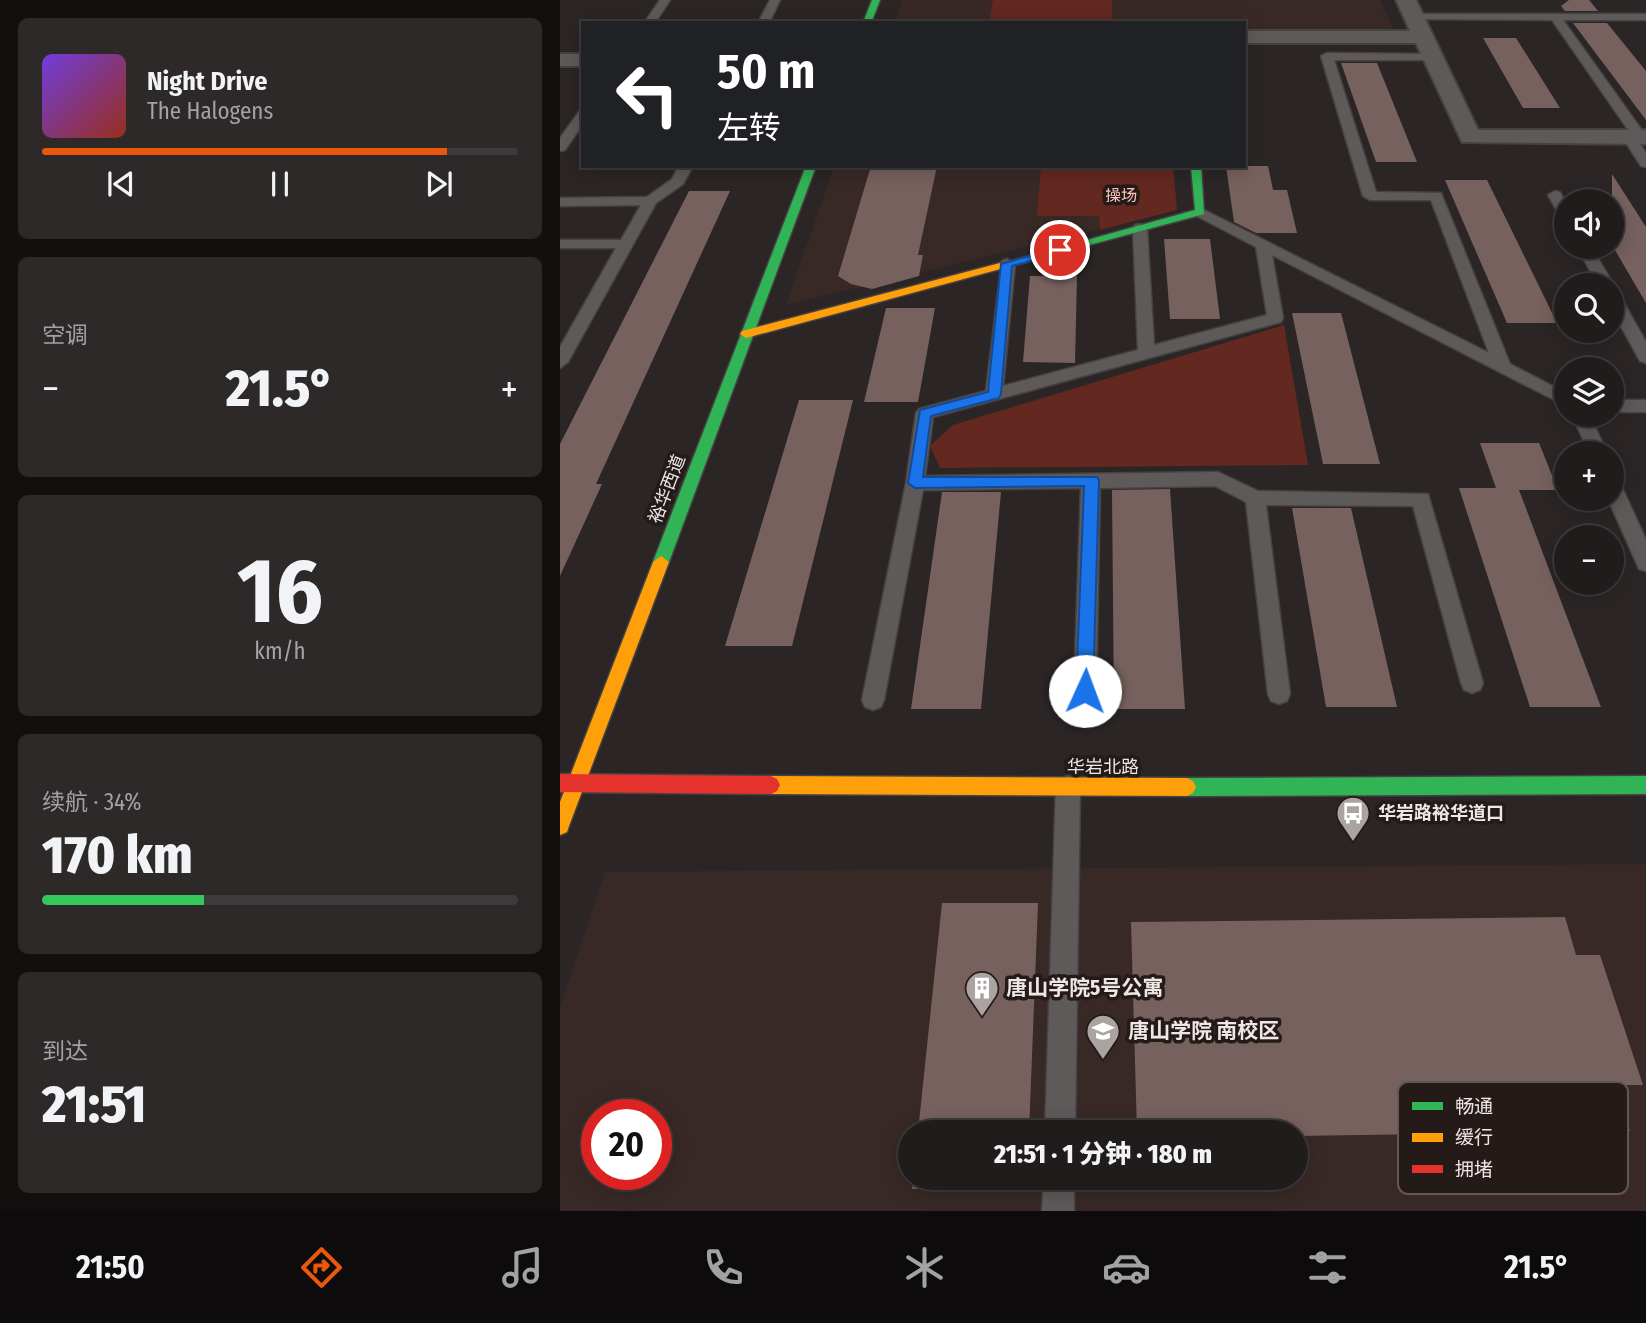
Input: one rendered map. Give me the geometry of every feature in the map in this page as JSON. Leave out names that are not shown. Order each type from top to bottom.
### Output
[{"type":"street","points":[[868,21],[876,0]]},
{"type":"street","points":[[1410,8],[1471,137],[1638,137]]},
{"type":"street","points":[[1246,37],[1428,47]]},
{"type":"street","points":[[560,60],[581,60]]},
{"type":"street","name":"裕华西道","points":[[560,826],[568,783],[810,168]]},
{"type":"street","points":[[746,334],[1200,212],[1196,168]]},
{"type":"street","name":"华岩北路","points":[[568,783],[1646,785]]},
{"type":"lane","points":[[650,21],[665,0]]},
{"type":"lane","points":[[764,21],[775,0]]},
{"type":"lane","points":[[1410,8],[1555,17],[1646,17]]},
{"type":"lane","points":[[1555,17],[1638,137],[1646,163]]},
{"type":"lane","points":[[1428,47],[1327,56],[1370,196],[1436,196],[1503,368]]},
{"type":"lane","points":[[560,146],[581,118]]},
{"type":"lane","points":[[560,362],[650,201],[678,181],[685,168]]},
{"type":"lane","points":[[560,202],[650,201]]},
{"type":"lane","points":[[1200,212],[1554,394]]},
{"type":"lane","points":[[1140,228],[1146,353]]},
{"type":"lane","points":[[560,244],[626,244]]},
{"type":"lane","points":[[873,700],[915,483],[925,413],[1276,318],[1263,244]]},
{"type":"lane","points":[[994,394],[1007,264]]},
{"type":"lane","points":[[1624,318],[1646,357]]},
{"type":"lane","points":[[1624,406],[1646,406]]},
{"type":"lane","points":[[1085,691],[1091,480]]},
{"type":"lane","points":[[915,483],[1218,480],[1255,498],[1421,499],[1472,683]]},
{"type":"lane","points":[[1255,498],[1279,694]]},
{"type":"lane","points":[[1623,511],[1646,563]]},
{"type":"lane","points":[[1060,1120],[1068,786]]},
{"type":"lane","points":[[1058,1211],[1059,1190]]},
{"type":"shaded area","points":[[902,0],[1380,0],[1394,30],[1246,30],[1246,21],[895,21]]},
{"type":"shaded area","points":[[833,168],[1173,168],[1177,210],[786,305]]},
{"type":"shaded area","name":"唐山学院 南校区","points":[[1646,864],[1646,1211],[560,1211],[560,1007],[605,872]]},
{"type":"green space","points":[[993,0],[1112,0],[1112,21],[989,21]]},
{"type":"green space","name":"操场","points":[[1041,168],[1173,168],[1177,210],[1100,230],[1099,216],[1037,216]]},
{"type":"green space","points":[[1284,325],[1308,465],[940,468],[930,446],[953,425]]},
{"type":"building","points":[[1569,0],[1589,0],[1598,11],[1565,11],[1561,6]]},
{"type":"building","points":[[1573,23],[1607,23],[1646,71],[1646,120]]},
{"type":"building","points":[[1483,38],[1516,38],[1560,108],[1523,108]]},
{"type":"building","points":[[1341,63],[1377,63],[1417,162],[1376,162]]},
{"type":"building","points":[[1268,166],[1273,190],[1287,190],[1297,233],[1256,233],[1234,222],[1226,168]]},
{"type":"building","points":[[870,168],[937,168],[918,255],[923,255],[919,276],[872,289],[851,284],[838,276]]},
{"type":"building","points":[[1612,174],[1622,189],[1612,189]]},
{"type":"building","points":[[1445,180],[1487,180],[1554,317],[1554,323],[1507,323]]},
{"type":"building","points":[[689,191],[730,191],[596,484],[602,484],[560,576],[560,444]]},
{"type":"building","points":[[1624,193],[1646,227],[1646,303],[1620,259],[1624,259]]},
{"type":"building","points":[[1164,239],[1210,239],[1220,319],[1170,319]]},
{"type":"building","points":[[1030,276],[1077,276],[1075,363],[1023,362]]},
{"type":"building","points":[[886,308],[935,308],[918,402],[864,402]]},
{"type":"building","points":[[1292,313],[1341,313],[1380,464],[1323,464]]},
{"type":"building","points":[[799,400],[853,400],[792,646],[725,646]]},
{"type":"building","points":[[1480,443],[1539,443],[1554,480],[1554,490],[1519,490],[1554,583],[1554,595],[1559,595],[1601,707],[1530,707],[1459,488],[1496,488]]},
{"type":"building","points":[[1170,489],[1185,709],[1114,709],[1112,490]]},
{"type":"building","points":[[942,492],[1001,492],[981,709],[911,709]]},
{"type":"building","points":[[1292,508],[1351,508],[1397,707],[1326,707]]},
{"type":"building","name":"唐山学院5号公寓","points":[[942,903],[1038,903],[1029,1120],[919,1120]]},
{"type":"building","points":[[1565,917],[1576,955],[1600,955],[1643,1085],[1628,1085],[1628,1082],[1398,1082],[1398,1134],[1308,1136],[1308,1120],[1137,1120],[1131,922]]},
{"type":"traffic: fast","points":[[868,21],[876,0]]},
{"type":"traffic: fast","points":[[661,562],[810,168]]},
{"type":"traffic: fast","points":[[1000,266],[1200,212],[1196,168]]},
{"type":"traffic: fast","points":[[1187,787],[1646,785]]},
{"type":"traffic: slow","points":[[746,334],[1000,266]]},
{"type":"traffic: slow","points":[[560,826],[661,562]]},
{"type":"traffic: slow","points":[[771,785],[1187,787]]},
{"type":"traffic: jam","points":[[560,783],[771,785]]},
{"type":"place","name":"华岩路裕华道口","points":[[1353,843]]},
{"type":"place","name":"唐山学院5号公寓","points":[[982,1018]]},
{"type":"place","name":"唐山学院 南校区","points":[[1103,1061]]},
{"type":"route","points":[[1060,250],[1007,264],[994,394],[925,413],[915,483],[1091,480],[1085,691]]}]
